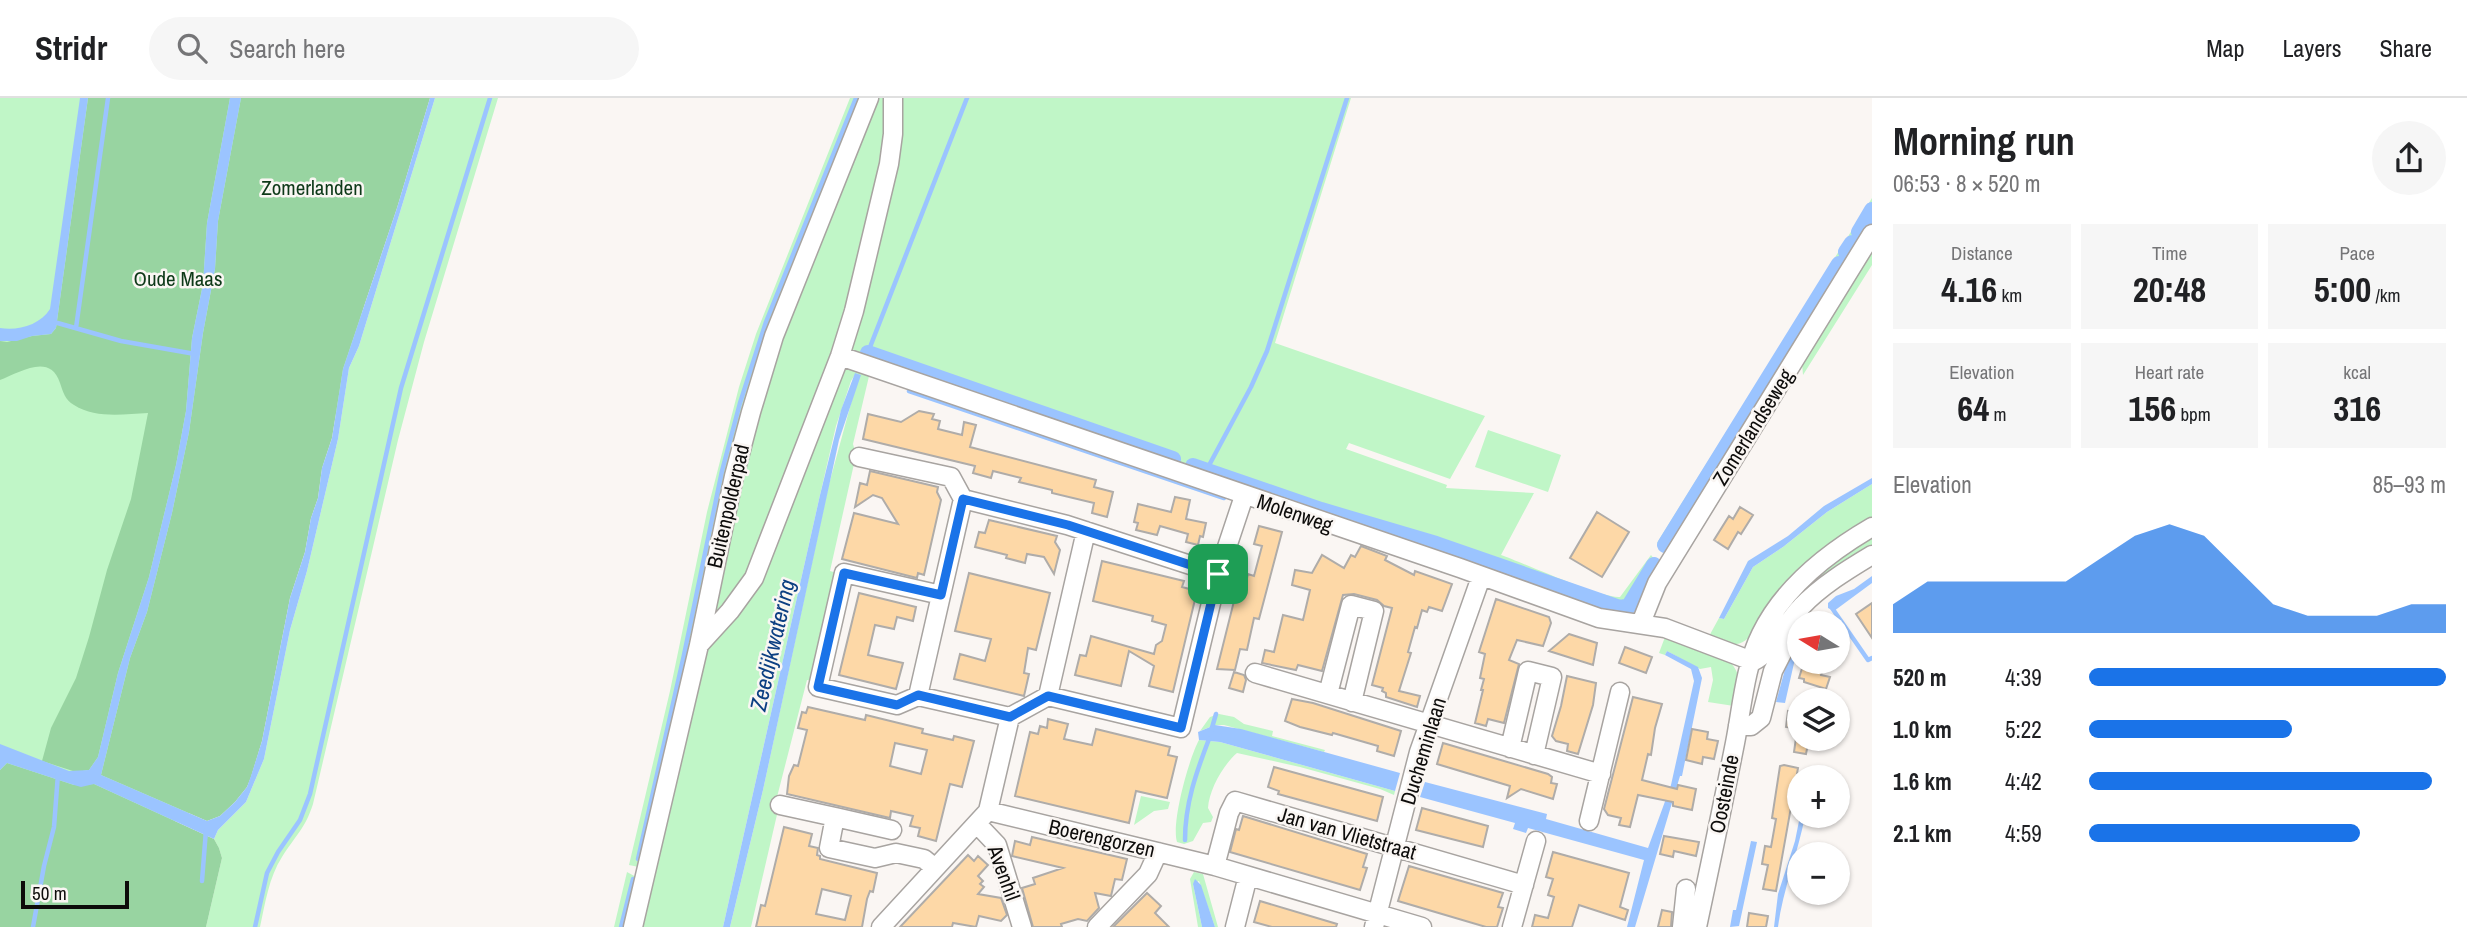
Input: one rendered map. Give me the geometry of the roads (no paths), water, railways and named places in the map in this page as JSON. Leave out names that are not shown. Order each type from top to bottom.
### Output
[{"type":"street","name":"Buitenpolderpad","points":[[633,927],[699,645],[734,477],[768,352],[869,98]]},
{"type":"street","points":[[699,645],[730,611],[754,578],[840,356],[889,164],[893,134],[893,98]]},
{"type":"street","name":"Zomerlandseweg","points":[[1642,623],[1657,583],[1872,234]]},
{"type":"street","name":"Molenweg","points":[[840,356],[1599,618],[1665,628],[1752,661]]},
{"type":"street","points":[[859,457],[951,477],[963,499],[918,695]]},
{"type":"street","points":[[941,595],[844,573],[818,687],[897,705],[918,695],[1010,717],[1048,696],[1181,728],[1218,574],[1244,496]]},
{"type":"street","points":[[963,499],[1086,531],[1218,574]]},
{"type":"street","name":"Oosteinde","points":[[1697,927],[1738,725],[1752,661],[1761,634],[1784,600],[1824,560],[1872,527]]},
{"type":"street","points":[[1048,696],[1086,531]]},
{"type":"street","points":[[1752,661],[1764,654],[1803,605],[1829,583],[1872,555]]},
{"type":"street","name":"Ducheminlaan","points":[[1376,921],[1419,752],[1481,577]]},
{"type":"street","points":[[1738,725],[1751,726],[1761,718],[1773,671],[1797,624],[1803,605]]},
{"type":"street","points":[[1328,694],[1351,606],[1374,611],[1352,702]]},
{"type":"street","points":[[1510,748],[1528,671],[1552,677],[1534,755]]},
{"type":"street","points":[[1255,673],[1601,774]]},
{"type":"street","points":[[1590,821],[1620,692]]},
{"type":"street","points":[[881,927],[983,818],[1010,717]]},
{"type":"street","name":"Jan van Vlietstraat","points":[[1215,866],[1229,813],[1235,801],[1524,885]]},
{"type":"street","points":[[780,805],[892,830]]},
{"type":"street","points":[[835,817],[829,848],[875,858],[896,853],[924,859],[935,868]]},
{"type":"street","name":"Boerengorzen","points":[[983,818],[1158,852],[1215,866],[1376,921],[1422,927]]},
{"type":"street","name":"Avenhil","points":[[983,818],[997,845],[1022,927]]},
{"type":"street","points":[[1511,927],[1536,841]]},
{"type":"street","points":[[1097,927],[1148,874],[1158,852]]},
{"type":"street","points":[[1235,927],[1248,876]]},
{"type":"street","points":[[1682,927],[1686,889]]},
{"type":"water","points":[[80,98],[88,98],[56,328],[51,334],[17,341],[0,341],[0,328],[28,326],[46,315],[50,309]]},
{"type":"water","points":[[230,98],[241,98],[218,221],[215,269],[189,432],[147,612],[130,658],[101,775],[207,821],[220,816],[235,802],[247,787],[251,776],[262,741],[290,598],[305,552],[322,468],[332,438],[343,369],[397,208],[430,98],[435,98],[359,346],[349,368],[338,439],[307,571],[290,630],[264,759],[246,802],[218,830],[214,839],[94,784],[81,787],[7,763],[0,770],[0,744],[69,771],[89,770],[98,757],[118,673],[149,577],[176,465],[186,411],[192,338],[203,284],[207,223]]},
{"type":"water","points":[[855,373],[861,375],[839,440],[763,790],[730,927],[723,927],[820,495],[841,410]]},
{"type":"water","points":[[1872,478],[1872,484],[1827,512],[1753,567],[1724,619],[1719,618],[1748,561],[1788,536],[1824,506]]},
{"type":"water","points":[[1872,576],[1872,583],[1834,611],[1828,608],[1828,603],[1836,596],[1854,589]]},
{"type":"water","points":[[1667,651],[1698,667],[1702,678],[1682,776],[1635,927],[1627,927],[1644,860],[1528,828],[1526,833],[1513,829],[1515,823],[1420,797],[1425,782],[1547,814],[1546,819],[1648,848],[1671,785],[1694,681],[1691,669],[1665,655]]},
{"type":"water","points":[[1787,662],[1787,674],[1792,674],[1785,703],[1776,702]]},
{"type":"water","points":[[1215,725],[1241,729],[1400,773],[1395,791],[1220,742],[1199,740],[1198,732]]},
{"type":"water","points":[[1798,828],[1802,828],[1799,842],[1795,841]]},
{"type":"water","points":[[1751,841],[1757,842],[1739,926],[1730,927],[1733,910],[1736,910]]},
{"type":"water","points":[[1787,866],[1787,884],[1778,927],[1774,927],[1778,894]]},
{"type":"water","points":[[1195,879],[1201,885],[1215,927],[1202,927],[1193,884]]},
{"type":"waterway","points":[[76,328],[108,98]]},
{"type":"waterway","points":[[255,927],[267,873],[300,820],[310,794],[401,388],[490,98]]},
{"type":"waterway","points":[[638,859],[722,471],[740,403],[766,322],[856,98]]},
{"type":"waterway","name":"Zeedijkwatering","points":[[865,360],[967,98]]},
{"type":"waterway","points":[[1206,471],[1267,351],[1347,98]]},
{"type":"waterway","points":[[1859,232],[1872,210]]},
{"type":"waterway","points":[[1846,252],[1852,243]]},
{"type":"waterway","points":[[1665,545],[1839,264]]},
{"type":"waterway","points":[[54,322],[121,341],[195,354]]},
{"type":"waterway","points":[[868,353],[1173,459]]},
{"type":"waterway","points":[[909,391],[1224,498]]},
{"type":"waterway","points":[[1193,466],[1321,510],[1436,544],[1620,608],[1629,606],[1654,565]]},
{"type":"waterway","points":[[1832,608],[1868,660],[1872,658]]},
{"type":"waterway","points":[[1211,731],[1216,714]]},
{"type":"waterway","points":[[1185,840],[1189,801],[1209,739]]},
{"type":"waterway","points":[[33,927],[54,827],[58,774]]},
{"type":"waterway","points":[[202,881],[206,830]]},
{"type":"waterway","points":[[621,927],[633,879]]},
{"type":"park label","name":"Zomerlanden","points":[[312,187]]},
{"type":"park label","name":"Oude Maas","points":[[178,278]]}]
